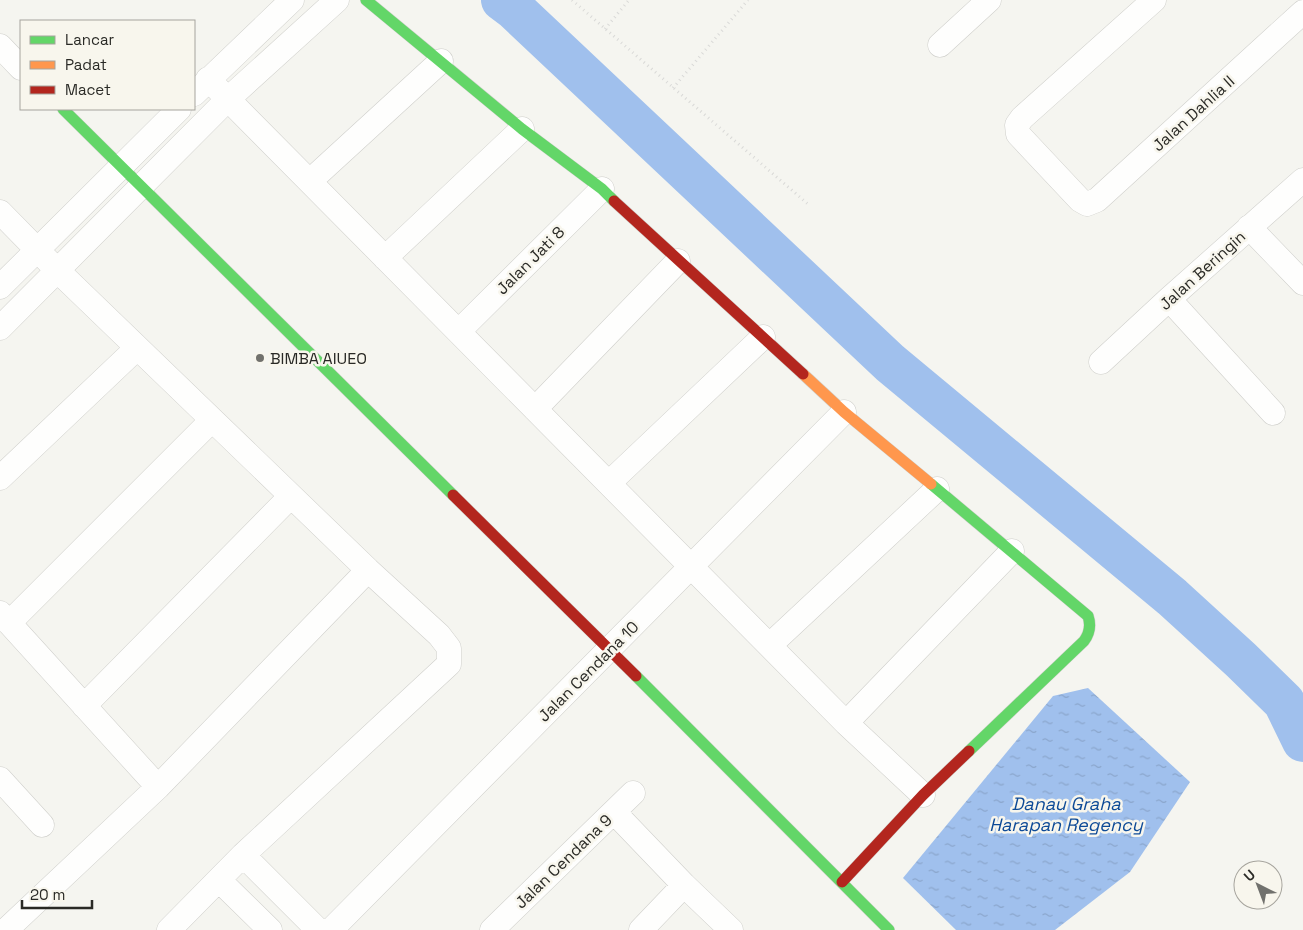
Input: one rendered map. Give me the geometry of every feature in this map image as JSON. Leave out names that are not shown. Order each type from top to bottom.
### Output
[{"type":"street","points":[[292,0],[201,86],[228,99],[846,723],[923,795]]},
{"type":"street","points":[[296,0],[315,20]]},
{"type":"street","points":[[0,328],[228,99],[337,0]]},
{"type":"street","points":[[366,0],[522,129],[602,189],[844,412],[1088,616],[1090,620],[1089,634],[1077,647],[923,795],[842,882]]},
{"type":"street","points":[[940,45],[989,0]]},
{"type":"street","name":"Jalan Dahlia II","points":[[1154,0],[1022,118],[1017,125],[1018,134],[1080,200],[1087,204],[1097,200],[1303,12]]},
{"type":"street","points":[[0,46],[20,67]]},
{"type":"street","points":[[310,181],[441,61]]},
{"type":"street","points":[[64,110],[610,650],[889,930]]},
{"type":"street","points":[[0,287],[178,110]]},
{"type":"street","points":[[385,258],[522,129]]},
{"type":"street","name":"Jalan Beringin","points":[[1102,362],[1169,299],[1303,180]]},
{"type":"street","name":"Jalan Jati 8","points":[[459,331],[602,189]]},
{"type":"street","points":[[0,212],[137,348],[368,570],[439,635],[449,648],[449,664],[243,855],[169,930]]},
{"type":"street","points":[[1249,228],[1303,284]]},
{"type":"street","points":[[535,408],[678,261]]},
{"type":"street","points":[[1169,299],[1273,413]]},
{"type":"street","points":[[609,483],[763,337]]},
{"type":"street","points":[[0,478],[137,348]]},
{"type":"street","name":"Jalan Cendana 10","points":[[331,930],[844,412]]},
{"type":"street","points":[[158,787],[4,618],[212,420]]},
{"type":"street","points":[[770,645],[937,489]]},
{"type":"street","points":[[84,706],[291,496]]},
{"type":"street","points":[[846,723],[1012,551]]},
{"type":"street","points":[[6,930],[158,787],[368,570]]},
{"type":"street","points":[[0,779],[42,825]]},
{"type":"street","name":"Jalan Cendana 9","points":[[492,930],[633,793]]},
{"type":"street","points":[[614,812],[684,885],[731,930]]},
{"type":"street","points":[[243,855],[318,930]]},
{"type":"street","points":[[219,880],[270,930]]},
{"type":"street","points":[[640,930],[684,885]]},
{"type":"path","points":[[572,0],[809,205]]},
{"type":"path","points":[[605,29],[630,0]]},
{"type":"path","points":[[673,88],[748,0]]},
{"type":"water","name":"Danau Graha Harapan Regency","points":[[1088,688],[1190,782],[1130,872],[1055,930],[956,930],[903,878],[1053,696]]},
{"type":"waterway","points":[[502,0],[514,9],[890,363],[1172,597],[1241,660],[1284,702],[1303,741]]},
{"type":"traffic: fast","points":[[366,0],[522,129],[602,189],[614,201]]},
{"type":"traffic: fast","points":[[64,110],[453,495]]},
{"type":"traffic: fast","points":[[931,484],[1088,616],[1089,623],[1089,632],[1084,641],[969,751]]},
{"type":"traffic: fast","points":[[636,676],[889,930]]},
{"type":"traffic: slow","points":[[803,374],[844,412],[931,484]]},
{"type":"traffic: jam","points":[[614,201],[803,374]]},
{"type":"traffic: jam","points":[[453,495],[636,676]]},
{"type":"traffic: jam","points":[[842,882],[923,795],[969,751]]},
{"type":"place","name":"BIMBA AIUEO","points":[[260,358]]}]
